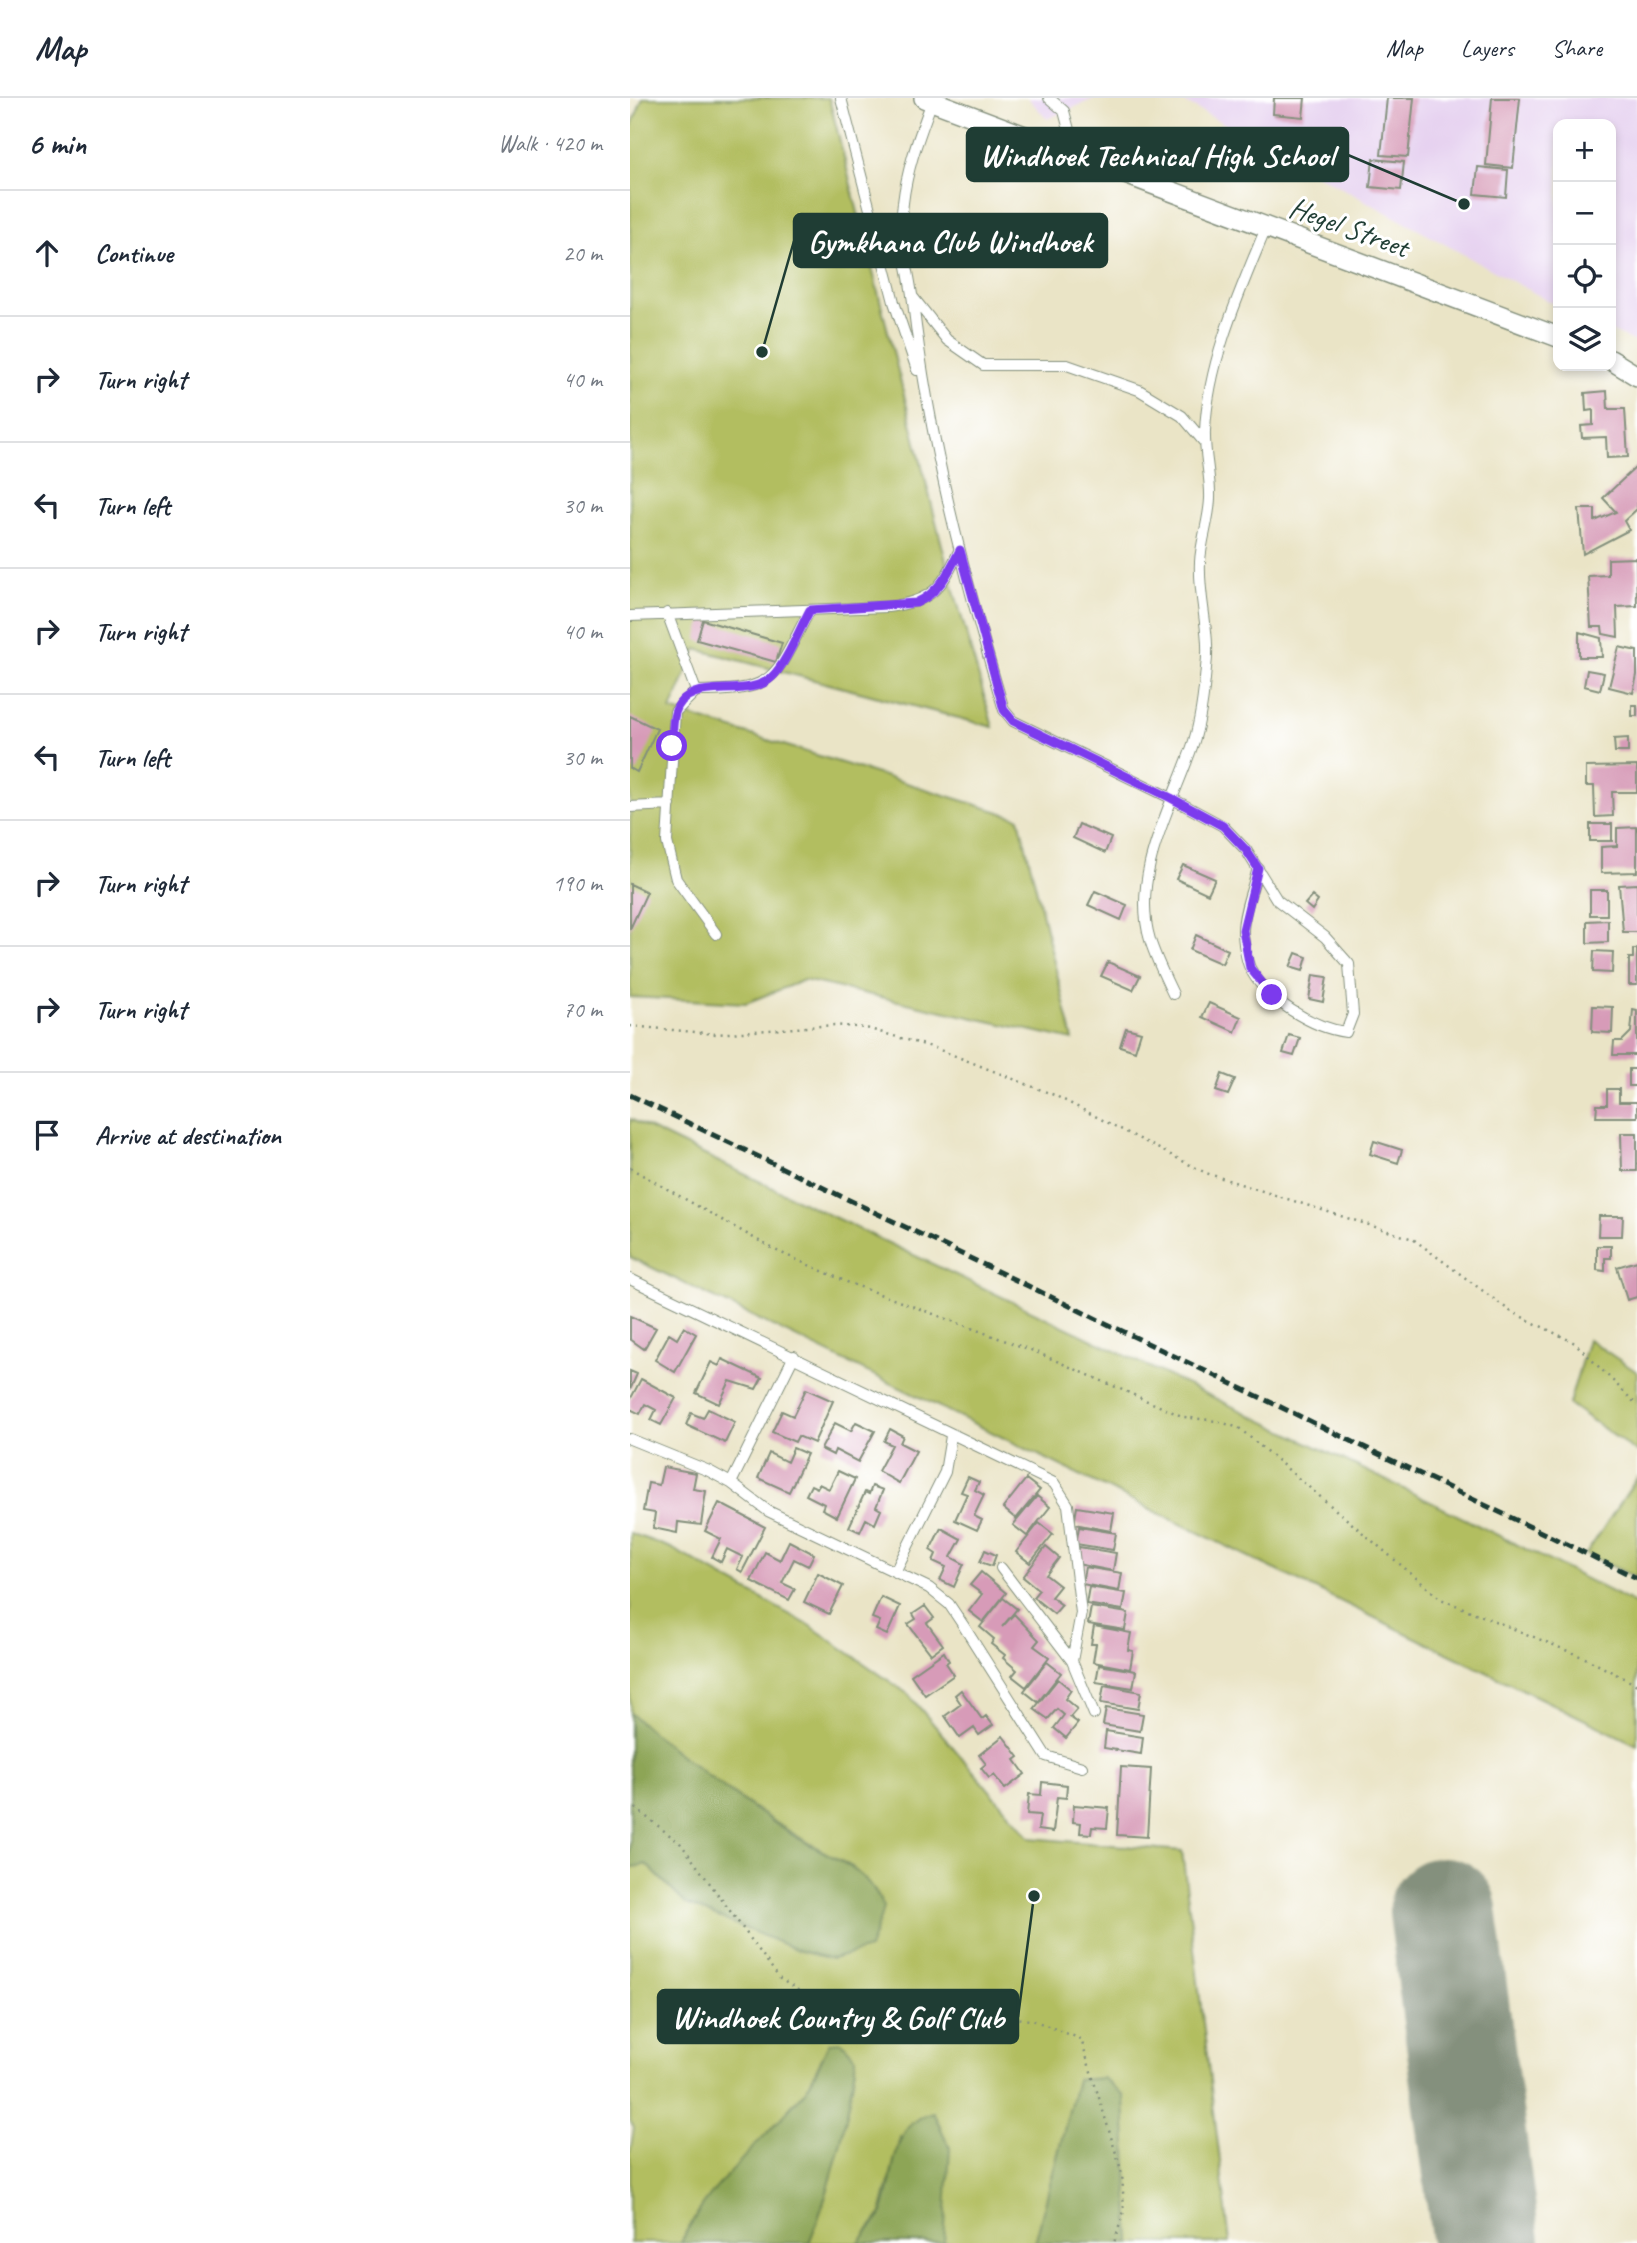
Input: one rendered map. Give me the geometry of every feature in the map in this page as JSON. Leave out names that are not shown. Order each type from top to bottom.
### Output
[{"type":"street","name":"Hegel Street","points":[[928,99],[1077,158],[1553,335]]},
{"type":"street","points":[[1616,363],[1637,376]]},
{"type":"lane","points":[[841,98],[904,335],[922,384]]},
{"type":"lane","points":[[1049,98],[1064,111],[1077,158]]},
{"type":"lane","points":[[928,99],[902,204],[904,256],[912,296],[922,384],[960,550],[1004,710],[1013,721],[1223,826],[1246,850],[1258,868],[1277,900],[1325,937],[1349,964],[1353,1014],[1346,1032],[1327,1030],[1304,1018],[1272,995],[1250,968],[1243,930],[1258,868]]},
{"type":"lane","points":[[1173,994],[1149,939],[1146,899],[1149,870],[1171,798],[1195,738],[1209,649],[1200,562],[1210,498],[1205,443],[1218,362],[1235,303],[1266,228]]},
{"type":"lane","points":[[912,296],[947,340],[982,365],[1068,365],[1139,390],[1182,416],[1205,443]]},
{"type":"lane","points":[[630,616],[810,610],[916,603],[930,597],[949,573],[960,550]]},
{"type":"lane","points":[[716,934],[676,879],[667,842],[675,712],[696,691],[737,691],[772,677],[810,610]]},
{"type":"lane","points":[[667,613],[696,691]]},
{"type":"lane","points":[[630,807],[670,805]]},
{"type":"lane","points":[[630,1279],[794,1356],[951,1436],[1046,1478],[1067,1500],[1081,1613],[1072,1661]]},
{"type":"lane","points":[[731,1483],[794,1356]]},
{"type":"lane","points":[[896,1570],[945,1472],[951,1436]]},
{"type":"lane","points":[[630,1439],[670,1453],[731,1483],[768,1511],[929,1588],[948,1604],[1046,1756],[1082,1767]]},
{"type":"lane","points":[[1002,1569],[1072,1661],[1094,1714]]},
{"type":"path","points":[[630,1026],[716,1034],[834,1025],[866,1028],[934,1048],[1054,1095],[1206,1173],[1413,1239],[1510,1311],[1575,1343],[1637,1405]]},
{"type":"path","points":[[630,1168],[777,1251],[847,1282],[1036,1352],[1184,1417],[1217,1421],[1239,1428],[1441,1599],[1585,1658],[1637,1685]]},
{"type":"path","points":[[630,1804],[681,1844],[780,1979],[822,2005],[869,2021],[906,2025],[993,2014],[1035,2021],[1081,2039],[1122,2173],[1124,2211],[1114,2243]]},
{"type":"shaded area","points":[[1028,98],[1096,98],[1047,119]]},
{"type":"shaded area","points":[[1177,98],[1637,98],[1637,343],[1616,333],[1616,119],[1553,119],[1553,303]]},
{"type":"green space","points":[[643,98],[829,98],[949,573],[993,727],[696,649],[671,710],[1019,818],[1073,1040],[804,980],[746,1003],[630,997],[630,130]]},
{"type":"green space","points":[[630,1119],[1261,1420],[1637,1605],[1637,1745],[630,1257]]},
{"type":"green space","points":[[1588,1339],[1637,1372],[1637,1452],[1569,1404]]},
{"type":"green space","points":[[1637,1478],[1637,1578],[1586,1554]]},
{"type":"green space","points":[[630,1533],[671,1548],[812,1627],[908,1694],[1030,1838],[1182,1851],[1230,2243],[1130,2243],[1077,2080],[1035,2243],[944,2243],[900,2137],[881,2214],[858,2243],[809,2243],[838,2152],[856,2058],[829,2043],[807,2089],[718,2188],[687,2230],[681,2243],[630,2243],[630,2153],[634,2127],[630,2121],[630,1869],[646,1864],[686,1904],[852,1867],[736,1797],[682,1757],[630,1713]]},
{"type":"green space","points":[[630,1713],[725,1789],[799,1839],[841,1861],[866,1880],[884,1907],[869,1949],[832,1959],[800,1951],[686,1904],[646,1864],[630,1869]]},
{"type":"green space","points":[[842,2042],[856,2058],[853,2081],[832,2175],[809,2243],[681,2243],[705,2202],[720,2183],[804,2092],[829,2043]]},
{"type":"green space","points":[[1103,2078],[1124,2095],[1130,2243],[1035,2243],[1077,2080]]},
{"type":"green space","points":[[933,2112],[950,2148],[944,2243],[858,2243],[882,2213],[901,2140],[918,2118]]},
{"type":"building","points":[[1274,98],[1305,98],[1303,117],[1273,114]]},
{"type":"building","points":[[1387,98],[1414,98],[1408,157],[1381,155]]},
{"type":"building","points":[[1492,98],[1520,98],[1513,168],[1486,165]]},
{"type":"building","points":[[1373,159],[1404,162],[1401,190],[1370,187]]},
{"type":"building","points":[[1478,167],[1508,170],[1506,197],[1475,194]]},
{"type":"building","points":[[1607,391],[1608,409],[1625,409],[1628,457],[1607,458],[1606,437],[1582,438],[1581,426],[1593,425],[1593,410],[1586,411],[1585,393]]},
{"type":"building","points":[[1637,466],[1637,509],[1624,521],[1629,530],[1583,554],[1579,509],[1595,509],[1595,521],[1616,512],[1603,498]]},
{"type":"building","points":[[1636,558],[1637,606],[1617,607],[1618,637],[1603,634],[1602,627],[1591,627],[1588,576],[1608,575],[1608,559]]},
{"type":"building","points":[[703,620],[782,643],[776,662],[697,640]]},
{"type":"building","points":[[1579,632],[1601,638],[1602,657],[1579,657]]},
{"type":"building","points":[[1619,647],[1637,651],[1637,675],[1633,693],[1609,687]]},
{"type":"building","points":[[1587,670],[1604,673],[1600,690],[1584,686]]},
{"type":"building","points":[[1632,705],[1637,705],[1637,716],[1632,716]]},
{"type":"building","points":[[630,716],[657,729],[637,772],[630,768]]},
{"type":"building","points":[[1628,738],[1628,752],[1615,752],[1614,739]]},
{"type":"building","points":[[1637,766],[1637,792],[1612,792],[1613,816],[1595,817],[1594,786],[1586,786],[1586,767]]},
{"type":"building","points":[[1079,824],[1111,838],[1105,853],[1073,838]]},
{"type":"building","points":[[1590,824],[1612,824],[1612,841],[1590,841]]},
{"type":"building","points":[[1637,827],[1637,872],[1601,873],[1601,847],[1617,846],[1617,828]]},
{"type":"building","points":[[1183,865],[1215,879],[1208,894],[1176,879]]},
{"type":"building","points":[[630,884],[647,892],[630,929]]},
{"type":"building","points":[[1637,884],[1637,932],[1623,932],[1619,885]]},
{"type":"building","points":[[1590,890],[1607,890],[1607,915],[1590,915]]},
{"type":"building","points":[[1095,891],[1127,905],[1121,920],[1088,905]]},
{"type":"building","points":[[1312,896],[1318,901],[1312,910],[1305,904]]},
{"type":"building","points":[[1608,920],[1608,942],[1587,943],[1587,921]]},
{"type":"building","points":[[1196,935],[1228,950],[1222,964],[1190,950]]},
{"type":"building","points":[[1633,949],[1637,949],[1637,985],[1629,985],[1629,958],[1633,958]]},
{"type":"building","points":[[1594,951],[1613,952],[1612,973],[1593,972]]},
{"type":"building","points":[[1296,953],[1307,957],[1303,971],[1290,967]]},
{"type":"building","points":[[1108,962],[1140,976],[1133,990],[1101,976]]},
{"type":"building","points":[[1313,975],[1327,977],[1323,1002],[1309,999]]},
{"type":"building","points":[[1209,1003],[1241,1017],[1235,1032],[1202,1017]]},
{"type":"building","points":[[1593,1006],[1613,1007],[1612,1033],[1592,1032]]},
{"type":"building","points":[[1633,1010],[1637,1011],[1637,1055],[1613,1055],[1614,1041],[1622,1041],[1631,1032]]},
{"type":"building","points":[[1126,1028],[1141,1032],[1135,1051],[1120,1046]]},
{"type":"building","points":[[1289,1035],[1300,1038],[1294,1056],[1283,1053]]},
{"type":"building","points":[[1629,1069],[1637,1069],[1637,1086],[1629,1086]]},
{"type":"building","points":[[1222,1074],[1235,1079],[1228,1095],[1216,1091]]},
{"type":"building","points":[[1607,1089],[1619,1089],[1619,1102],[1637,1102],[1637,1117],[1596,1117],[1597,1105],[1607,1105]]},
{"type":"building","points":[[1621,1133],[1637,1133],[1637,1171],[1622,1171]]},
{"type":"building","points":[[1374,1141],[1402,1150],[1398,1163],[1370,1154]]},
{"type":"building","points":[[1599,1216],[1623,1216],[1622,1236],[1598,1236]]},
{"type":"building","points":[[1597,1246],[1611,1246],[1611,1258],[1605,1258],[1605,1271],[1597,1270]]},
{"type":"building","points":[[1637,1261],[1637,1297],[1627,1300],[1617,1267]]},
{"type":"building","points":[[630,1316],[656,1328],[644,1349],[630,1339]]},
{"type":"building","points":[[684,1327],[696,1334],[675,1372],[655,1360],[669,1334],[677,1339]]},
{"type":"building","points":[[722,1359],[762,1378],[756,1389],[730,1381],[719,1404],[696,1393],[711,1362],[719,1366]]},
{"type":"building","points":[[630,1371],[637,1374],[630,1390]]},
{"type":"building","points":[[641,1379],[676,1398],[661,1425],[651,1420],[656,1410],[645,1404],[640,1414],[630,1409],[630,1400]]},
{"type":"building","points":[[806,1389],[833,1401],[814,1443],[798,1436],[795,1442],[772,1432],[782,1411],[793,1416]]},
{"type":"building","points":[[708,1409],[735,1422],[725,1443],[686,1425],[691,1413],[703,1418]]},
{"type":"building","points":[[856,1422],[875,1431],[858,1462],[835,1450],[833,1455],[821,1449],[835,1423],[851,1431]]},
{"type":"building","points":[[890,1429],[903,1436],[900,1443],[916,1451],[899,1483],[878,1471],[892,1445],[884,1441]]},
{"type":"building","points":[[793,1448],[807,1454],[789,1492],[758,1478],[769,1453],[787,1462]]},
{"type":"building","points":[[663,1467],[696,1473],[693,1489],[706,1491],[701,1525],[678,1522],[677,1533],[653,1528],[655,1513],[643,1511],[648,1483],[659,1485]]},
{"type":"building","points":[[838,1471],[855,1479],[837,1517],[822,1509],[824,1504],[806,1495],[811,1485],[817,1488],[819,1484],[829,1489]]},
{"type":"building","points":[[968,1477],[979,1482],[975,1490],[984,1495],[974,1516],[982,1520],[977,1530],[955,1520],[967,1494],[961,1492]]},
{"type":"building","points":[[1026,1479],[1040,1490],[1016,1519],[1003,1508]]},
{"type":"building","points":[[872,1486],[883,1490],[876,1507],[881,1510],[875,1524],[866,1519],[860,1532],[849,1527],[865,1492],[869,1494]]},
{"type":"building","points":[[1037,1496],[1050,1507],[1027,1536],[1013,1525]]},
{"type":"building","points":[[719,1503],[765,1527],[742,1572],[737,1569],[743,1557],[727,1549],[721,1562],[712,1557],[721,1539],[705,1531]]},
{"type":"building","points":[[1077,1507],[1114,1513],[1111,1531],[1074,1524]]},
{"type":"building","points":[[1039,1523],[1053,1534],[1030,1563],[1016,1552]]},
{"type":"building","points":[[1079,1527],[1116,1533],[1113,1550],[1076,1544]]},
{"type":"building","points":[[941,1528],[961,1539],[951,1557],[964,1564],[954,1587],[940,1580],[946,1567],[933,1561],[936,1554],[930,1550]]},
{"type":"building","points":[[789,1541],[814,1554],[808,1566],[794,1559],[782,1583],[795,1589],[789,1600],[751,1581],[765,1552],[780,1560]]},
{"type":"building","points":[[1046,1547],[1059,1558],[1046,1575],[1060,1586],[1051,1597],[1062,1605],[1054,1614],[1033,1597],[1039,1590],[1023,1577]]},
{"type":"building","points":[[1079,1547],[1116,1553],[1113,1571],[1077,1564]]},
{"type":"building","points":[[985,1550],[996,1555],[992,1566],[980,1562]]},
{"type":"building","points":[[1085,1567],[1122,1573],[1119,1591],[1082,1584]]},
{"type":"building","points":[[981,1572],[1006,1593],[983,1622],[969,1611],[982,1594],[970,1585]]},
{"type":"building","points":[[818,1573],[843,1586],[829,1614],[804,1602]]},
{"type":"building","points":[[1089,1587],[1126,1593],[1123,1610],[1086,1604]]},
{"type":"building","points":[[881,1597],[900,1606],[887,1635],[876,1630],[880,1621],[872,1618]]},
{"type":"building","points":[[1003,1598],[1017,1609],[1002,1627],[1014,1614],[1039,1640],[1034,1646],[1049,1657],[1026,1687],[1012,1676],[1017,1670],[1003,1658],[1005,1655],[991,1644],[994,1639],[980,1627]]},
{"type":"building","points":[[925,1606],[934,1618],[927,1623],[943,1645],[931,1654],[908,1624],[916,1619],[913,1614]]},
{"type":"building","points":[[1091,1607],[1128,1613],[1125,1630],[1088,1624]]},
{"type":"building","points":[[1094,1626],[1131,1633],[1128,1650],[1133,1651],[1130,1669],[1093,1662],[1096,1644],[1091,1644]]},
{"type":"building","points":[[944,1652],[949,1661],[946,1663],[954,1675],[925,1695],[911,1675]]},
{"type":"building","points":[[1047,1662],[1061,1673],[1038,1702],[1024,1691]]},
{"type":"building","points":[[1099,1665],[1136,1671],[1133,1688],[1096,1682]]},
{"type":"building","points":[[1058,1679],[1071,1690],[1065,1699],[1077,1709],[1070,1717],[1078,1723],[1066,1738],[1054,1728],[1064,1715],[1057,1709],[1048,1719],[1034,1709]]},
{"type":"building","points":[[1104,1685],[1141,1692],[1138,1709],[1101,1703]]},
{"type":"building","points":[[961,1690],[982,1719],[986,1716],[993,1725],[979,1735],[974,1728],[960,1738],[945,1716],[961,1704],[955,1695]]},
{"type":"building","points":[[1106,1708],[1143,1714],[1140,1731],[1103,1725]]},
{"type":"building","points":[[1106,1731],[1143,1737],[1141,1754],[1104,1748]]},
{"type":"building","points":[[1003,1736],[1019,1757],[1015,1760],[1025,1774],[1005,1789],[994,1775],[989,1778],[981,1768],[986,1764],[979,1755]]},
{"type":"building","points":[[1121,1767],[1151,1769],[1147,1837],[1117,1835]]},
{"type":"building","points":[[1042,1782],[1067,1785],[1066,1798],[1057,1797],[1053,1832],[1038,1830],[1040,1815],[1027,1814],[1029,1794],[1041,1795]]},
{"type":"building","points":[[1074,1805],[1109,1808],[1107,1828],[1092,1827],[1091,1834],[1080,1833],[1081,1823],[1073,1822]]},
{"type":"runway","points":[[1443,1911],[1486,2243]]},
{"type":"railway","points":[[630,1095],[1637,1578]]},
{"type":"place","name":"Windhoek Technical High School","points":[[1464,204]]},
{"type":"place","name":"Gymkhana Club Windhoek","points":[[762,352]]},
{"type":"place","name":"Windhoek Country & Golf Club","points":[[1034,1896]]},
{"type":"route","points":[[672,746],[675,712],[683,700],[696,691],[737,691],[761,684],[772,677],[810,610],[888,607],[916,603],[930,597],[949,573],[960,550],[1004,710],[1013,721],[1223,826],[1246,850],[1258,868],[1243,930],[1250,968],[1272,995]]}]
